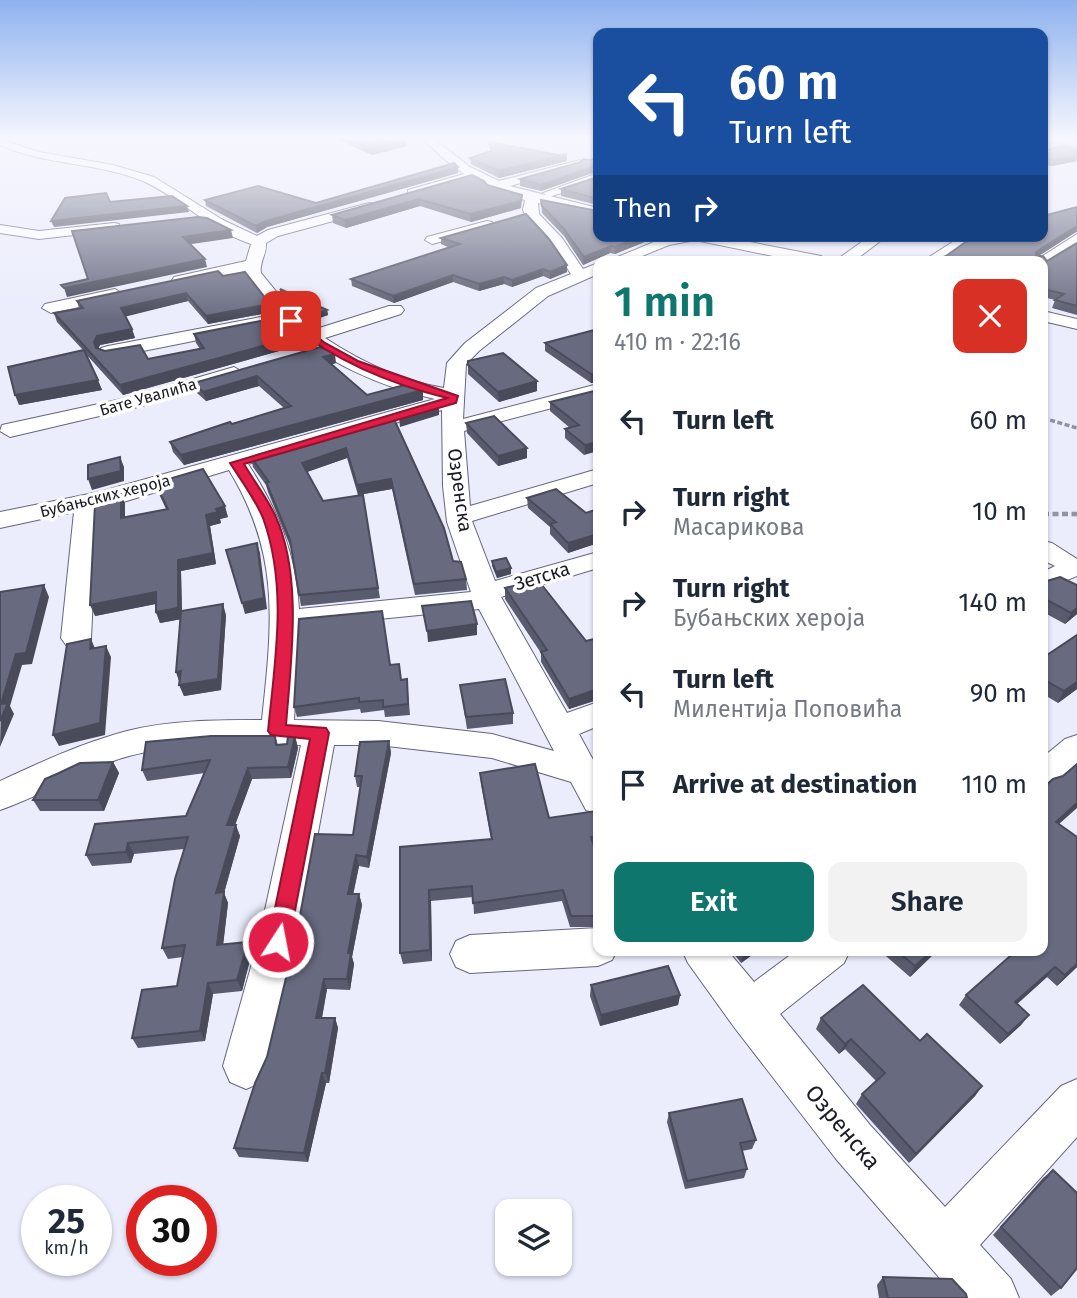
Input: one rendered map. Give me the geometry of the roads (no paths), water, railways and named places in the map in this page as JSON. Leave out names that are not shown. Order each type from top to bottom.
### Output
[{"type":"street","points":[[183,200],[258,241]]},
{"type":"street","points":[[510,200],[589,272]]},
{"type":"street","points":[[432,240],[522,212],[549,200]]},
{"type":"street","points":[[522,212],[569,206],[586,200]]},
{"type":"street","points":[[258,241],[272,233],[383,203]]},
{"type":"street","points":[[569,206],[593,210]]},
{"type":"street","points":[[187,219],[215,219]]},
{"type":"street","points":[[0,229],[27,235],[134,225]]},
{"type":"street","points":[[1048,258],[1077,238]]},
{"type":"street","points":[[258,241],[259,249],[252,265],[256,280],[279,303],[286,317],[312,346],[452,399]]},
{"type":"street","points":[[629,256],[664,242]]},
{"type":"street","points":[[738,242],[799,256]]},
{"type":"street","points":[[851,256],[870,242]]},
{"type":"street","points":[[940,256],[964,242]]},
{"type":"street","points":[[159,285],[252,265]]},
{"type":"street","name":"Озренска","points":[[589,272],[535,297],[472,347],[457,363],[452,399],[454,478],[460,517],[487,596],[591,786]]},
{"type":"street","points":[[51,308],[132,291]]},
{"type":"street","points":[[312,346],[395,310]]},
{"type":"street","points":[[108,352],[286,317]]},
{"type":"street","points":[[1048,317],[1077,324]]},
{"type":"street","name":"Бате Увалића","points":[[10,430],[114,407],[251,368]]},
{"type":"street","points":[[453,428],[593,391]]},
{"type":"street","name":"Бубањских хероја","points":[[0,520],[103,498],[236,463],[452,399]]},
{"type":"street","points":[[236,463],[268,516],[274,534],[287,618],[277,731]]},
{"type":"street","points":[[460,517],[593,477]]},
{"type":"street","points":[[76,638],[85,514],[90,503],[103,498]]},
{"type":"street","points":[[1048,552],[1066,562],[1071,569],[1048,580]]},
{"type":"street","name":"Зетска","points":[[287,618],[487,596],[593,561]]},
{"type":"street","points":[[559,729],[593,715]]},
{"type":"street","points":[[0,796],[81,759],[129,743],[218,732],[277,731],[378,733],[492,746],[591,786]]},
{"type":"street","points":[[246,1066],[278,942],[320,733]]},
{"type":"street","points":[[1048,772],[1077,748]]},
{"type":"street","points":[[470,954],[593,947]]},
{"type":"street","name":"Озренска","points":[[707,956],[853,1142],[992,1298]]},
{"type":"street","points":[[749,1012],[823,956]]},
{"type":"street","points":[[945,1245],[1077,1102]]}]
